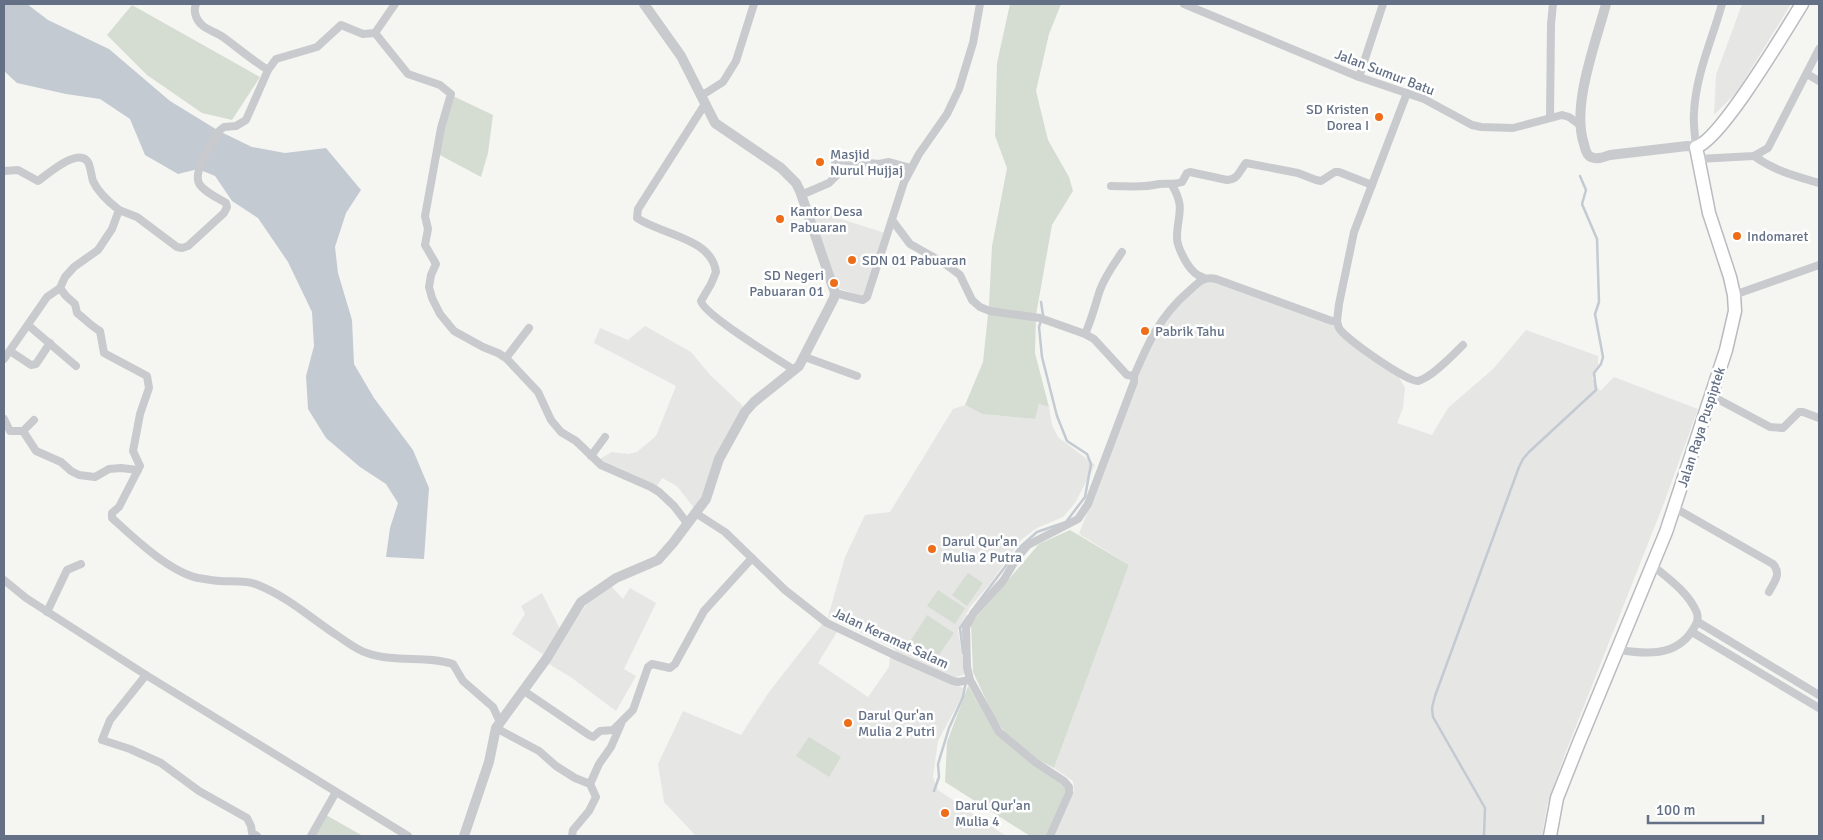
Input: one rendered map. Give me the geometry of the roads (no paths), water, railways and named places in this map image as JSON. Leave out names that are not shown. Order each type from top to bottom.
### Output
[{"type":"main road","points":[[1697,153],[1735,107],[1802,4]]},
{"type":"main road","name":"Jalan Raya Puspiptek","points":[[1550,836],[1557,798],[1597,696],[1618,650],[1666,532],[1712,396],[1735,311],[1734,295],[1722,250],[1709,213],[1697,153]]},
{"type":"street","points":[[196,4],[195,16],[202,26],[221,36],[248,58],[268,70]]},
{"type":"street","points":[[375,33],[395,4]]},
{"type":"street","points":[[464,836],[489,762],[498,725],[547,658],[581,602],[616,578],[658,560],[673,543],[697,514],[706,499],[723,451],[745,412],[754,402],[794,370],[805,357],[833,303],[835,293],[796,183],[781,168],[715,123],[681,56],[644,4]]},
{"type":"street","points":[[754,4],[736,61],[723,82],[703,100],[638,209],[637,218],[691,242],[703,250],[712,260],[716,272],[701,301],[702,305],[716,318],[794,370]]},
{"type":"street","points":[[835,293],[863,300],[866,298],[904,182],[911,168],[947,114],[958,89],[973,43],[980,4]]},
{"type":"street","name":"Jalan Sumur Batu","points":[[1184,4],[1359,77],[1434,104],[1472,125],[1513,128],[1550,117],[1564,115],[1580,126]]},
{"type":"street","points":[[1359,77],[1383,4]]},
{"type":"street","points":[[1550,117],[1553,4]]},
{"type":"street","points":[[1606,4],[1581,97],[1580,134],[1587,154],[1594,158],[1678,146],[1697,153],[1754,156],[1780,171],[1819,183]]},
{"type":"street","name":"Jalan Raya Puspiptek","points":[[1697,153],[1694,114],[1697,89],[1701,69],[1722,4]]},
{"type":"street","points":[[4,171],[18,170],[38,181],[66,161],[78,157],[85,159],[89,164],[93,182],[111,203],[120,210],[138,217],[177,247],[188,246],[227,207],[226,203],[202,188],[198,183],[198,169],[219,132],[224,127],[236,126],[246,120],[268,70],[276,59],[316,47],[341,25],[363,34],[375,33]]},
{"type":"street","points":[[375,33],[408,74],[440,85],[451,94],[441,128],[426,216],[428,229],[425,245],[436,264],[431,275],[429,287],[440,314],[454,331],[483,347],[498,352],[506,358],[538,392],[555,426],[601,465],[659,492],[688,523]]},
{"type":"street","points":[[1754,156],[1768,148],[1819,49]]},
{"type":"street","points":[[1807,74],[1819,81]]},
{"type":"street","points":[[1407,93],[1354,232],[1338,304],[1337,321],[1339,329],[1350,339],[1394,371],[1417,382],[1426,378],[1463,345]]},
{"type":"street","points":[[801,195],[832,181],[837,174],[835,162],[837,160],[880,164],[889,162],[911,168]]},
{"type":"street","points":[[1112,186],[1153,187],[1160,184],[1172,185],[1182,182],[1187,173],[1190,172],[1232,180],[1237,178],[1246,162],[1298,173],[1316,180],[1327,178],[1338,172],[1372,185]]},
{"type":"street","points":[[1172,185],[1177,193],[1181,207],[1176,238],[1179,249],[1194,272],[1204,278],[1216,279],[1332,321],[1337,321]]},
{"type":"street","points":[[4,359],[47,297],[60,288],[65,277],[74,267],[98,250],[112,229],[120,210]]},
{"type":"street","points":[[892,220],[910,244],[944,262],[960,275],[972,300],[980,307],[990,311],[1042,318],[1085,334],[1094,339],[1127,375],[1134,376]]},
{"type":"street","points":[[1085,334],[1093,317],[1093,308],[1100,289],[1122,252]]},
{"type":"street","points":[[1734,295],[1819,265]]},
{"type":"street","points":[[1050,836],[1069,787],[1064,781],[1036,762],[999,732],[966,680],[966,627],[973,614],[1003,581],[1017,558],[1028,545],[1078,519],[1088,504],[1134,382],[1134,376],[1163,317],[1179,299],[1204,278]]},
{"type":"street","points":[[60,288],[75,304],[77,313],[100,331],[104,353],[147,376],[149,388],[140,414],[134,451],[140,466],[119,507],[112,513],[112,518],[149,551],[172,566],[196,577],[259,585],[298,607],[318,623],[361,651],[402,660],[441,660],[453,664],[463,681],[493,707],[498,725],[539,751],[556,766],[575,778],[590,784],[596,797],[589,811],[573,830],[572,836]]},
{"type":"street","points":[[28,325],[76,366]]},
{"type":"street","points":[[506,358],[529,328]]},
{"type":"street","points":[[10,351],[31,364],[36,364],[50,343]]},
{"type":"street","points":[[805,357],[858,376]]},
{"type":"street","points":[[1712,396],[1770,427],[1783,428],[1799,412],[1819,418]]},
{"type":"street","points":[[4,419],[10,431],[23,431],[34,420]]},
{"type":"street","points":[[23,431],[36,451],[61,462],[70,471],[79,475],[95,477],[109,469],[138,470]]},
{"type":"street","points":[[591,456],[605,437]]},
{"type":"street","points":[[1674,508],[1773,564],[1779,573],[1769,592]]},
{"type":"street","name":"Jalan Keramat Salam","points":[[697,514],[725,532],[785,590],[827,623],[953,681],[966,680]]},
{"type":"street","points":[[524,691],[593,737],[600,731],[613,730],[633,710],[648,667],[652,664],[670,668],[675,664],[704,612],[752,558]]},
{"type":"street","points":[[47,612],[67,570],[81,564]]},
{"type":"street","points":[[1618,650],[1639,653],[1674,648],[1684,642],[1698,622],[1698,614],[1682,591],[1652,565]]},
{"type":"street","points":[[4,580],[26,598],[146,675],[408,836]]},
{"type":"street","points":[[1698,622],[1819,695]]},
{"type":"street","points":[[1692,632],[1819,708]]},
{"type":"street","points":[[146,675],[110,720],[102,740],[161,764],[199,791],[247,818],[252,833],[257,836]]},
{"type":"street","points":[[590,784],[599,764],[612,747],[621,722]]},
{"type":"street","points":[[311,836],[336,792]]},
{"type":"waterway","points":[[1484,836],[1485,808],[1433,717],[1432,708],[1523,459],[1596,390],[1594,373],[1601,364],[1603,357],[1595,314],[1599,302],[1597,239],[1582,204],[1586,190],[1580,176]]},
{"type":"waterway","points":[[971,612],[1020,547],[1037,532],[1066,522],[1085,497],[1091,464],[1087,454],[1067,441],[1057,416],[1042,357],[1039,327],[1043,315],[1041,302]]},
{"type":"waterway","points":[[963,653],[960,628],[968,616]]},
{"type":"waterway","points":[[934,791],[939,777],[938,764],[949,728],[963,697],[966,681]]},
{"type":"place","name":"SD Kristen Dorea I","points":[[1379,117]]},
{"type":"place","name":"Masjid Nurul Hujjaj","points":[[820,162]]},
{"type":"place","name":"Kantor Desa Pabuaran","points":[[780,219]]},
{"type":"place","name":"Indomaret","points":[[1737,236]]},
{"type":"place","name":"SDN 01 Pabuaran","points":[[852,260]]},
{"type":"place","name":"SD Negeri Pabuaran 01","points":[[834,283]]},
{"type":"place","name":"Pabrik Tahu","points":[[1145,331]]},
{"type":"place","name":"Darul Qur'an Mulia 2 Putra","points":[[932,549]]},
{"type":"place","name":"Darul Qur'an Mulia 2 Putri","points":[[848,723]]},
{"type":"place","name":"Darul Qur'an Mulia 4","points":[[945,813]]}]
